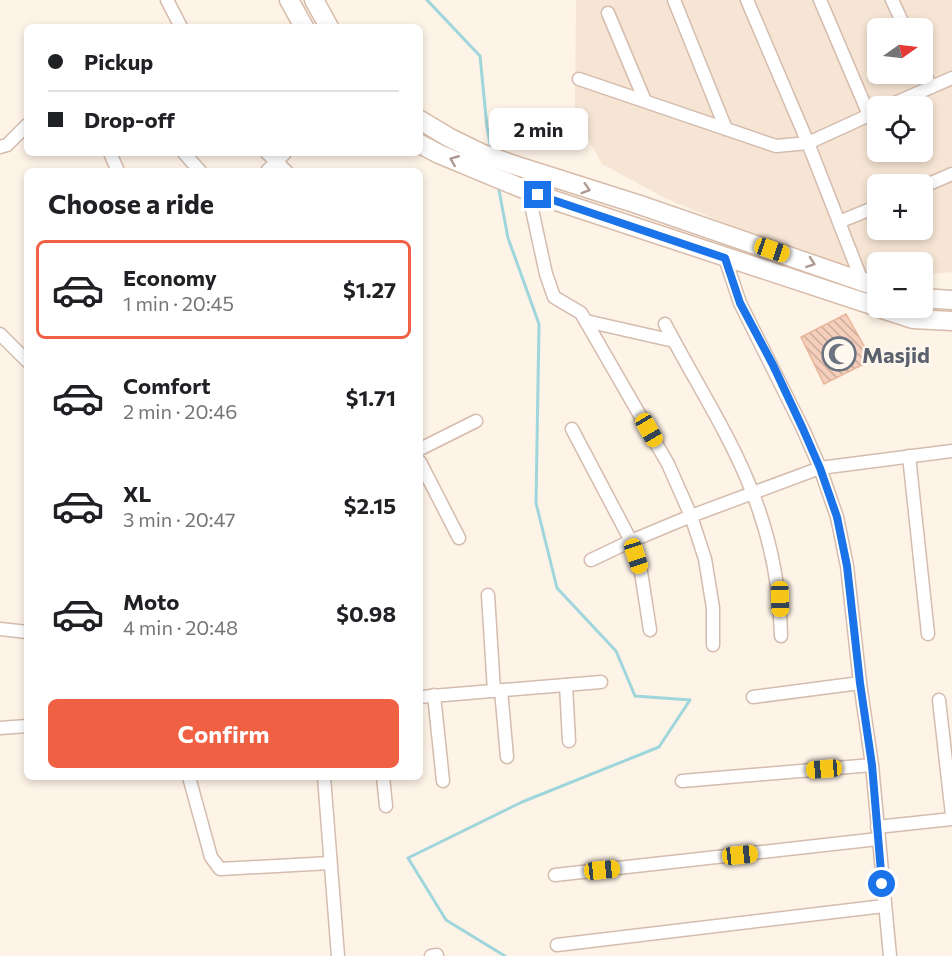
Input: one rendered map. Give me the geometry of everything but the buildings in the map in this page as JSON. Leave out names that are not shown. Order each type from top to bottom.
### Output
[{"type":"street","points":[[167,0],[179,24]]},
{"type":"street","points":[[289,0],[302,24]]},
{"type":"street","points":[[314,0],[327,24]]},
{"type":"street","points":[[674,0],[726,129]]},
{"type":"street","points":[[747,0],[839,222],[867,278]]},
{"type":"street","points":[[820,0],[867,100]]},
{"type":"street","points":[[892,0],[900,18]]},
{"type":"street","points":[[608,13],[645,101]]},
{"type":"street","points":[[911,96],[952,78]]},
{"type":"street","points":[[579,79],[776,146],[808,143],[867,116]]},
{"type":"street","points":[[423,122],[485,155],[637,204],[867,283]]},
{"type":"street","points":[[0,147],[7,145],[24,128]]},
{"type":"street","points":[[423,146],[523,189],[628,226],[867,303]]},
{"type":"street","points":[[187,156],[197,168]]},
{"type":"street","points":[[933,182],[952,174]]},
{"type":"street","points":[[523,189],[554,297],[581,313],[668,464],[691,516],[705,559],[713,608],[713,645]]},
{"type":"street","points":[[628,226],[637,204]]},
{"type":"street","points":[[839,222],[867,211]]},
{"type":"street","points":[[725,258],[740,303],[773,365],[820,468],[837,517],[847,566],[872,765],[890,956]]},
{"type":"street","points":[[933,299],[952,300]]},
{"type":"street","points":[[913,318],[952,321]]},
{"type":"street","points":[[586,321],[674,341]]},
{"type":"street","points":[[665,324],[732,447],[753,494],[770,544],[780,599],[781,636]]},
{"type":"street","points":[[0,334],[24,358]]},
{"type":"street","points":[[423,448],[476,421]]},
{"type":"street","points":[[572,429],[631,541],[642,572],[650,630]]},
{"type":"street","points":[[591,560],[691,516],[820,468],[952,451]]},
{"type":"street","points":[[909,456],[928,634]]},
{"type":"street","points":[[423,468],[459,538]]},
{"type":"street","points":[[488,595],[507,757]]},
{"type":"street","points":[[0,629],[24,632]]},
{"type":"street","points":[[423,697],[601,682]]},
{"type":"street","points":[[753,697],[860,683]]},
{"type":"street","points":[[566,685],[570,741]]},
{"type":"street","points":[[434,695],[443,781]]},
{"type":"street","points":[[555,875],[878,833],[952,817],[939,700]]},
{"type":"street","points":[[0,728],[24,726]]},
{"type":"street","points":[[682,782],[872,765]]},
{"type":"street","points":[[190,780],[211,857],[220,869],[330,863]]},
{"type":"street","points":[[324,780],[338,956]]},
{"type":"street","points":[[383,780],[386,806]]},
{"type":"street","points":[[557,945],[884,906]]},
{"type":"street","points":[[431,956],[437,955]]},
{"type":"shaded area","points":[[576,0],[952,0],[952,272],[933,274],[933,252],[867,252],[867,280],[862,281],[667,199],[602,164],[575,115]]},
{"type":"waterway","points":[[427,0],[480,56],[491,149]]},
{"type":"waterway","points":[[498,185],[508,238],[539,324],[536,503],[557,588],[616,651],[635,696],[690,700],[659,747],[522,802],[408,858],[446,920],[505,956]]},
{"type":"place","name":"Masjid","points":[[839,354]]},
{"type":"route","points":[[538,195],[725,258],[740,303],[803,429],[820,468],[837,517],[847,566],[872,765],[882,884]]}]
